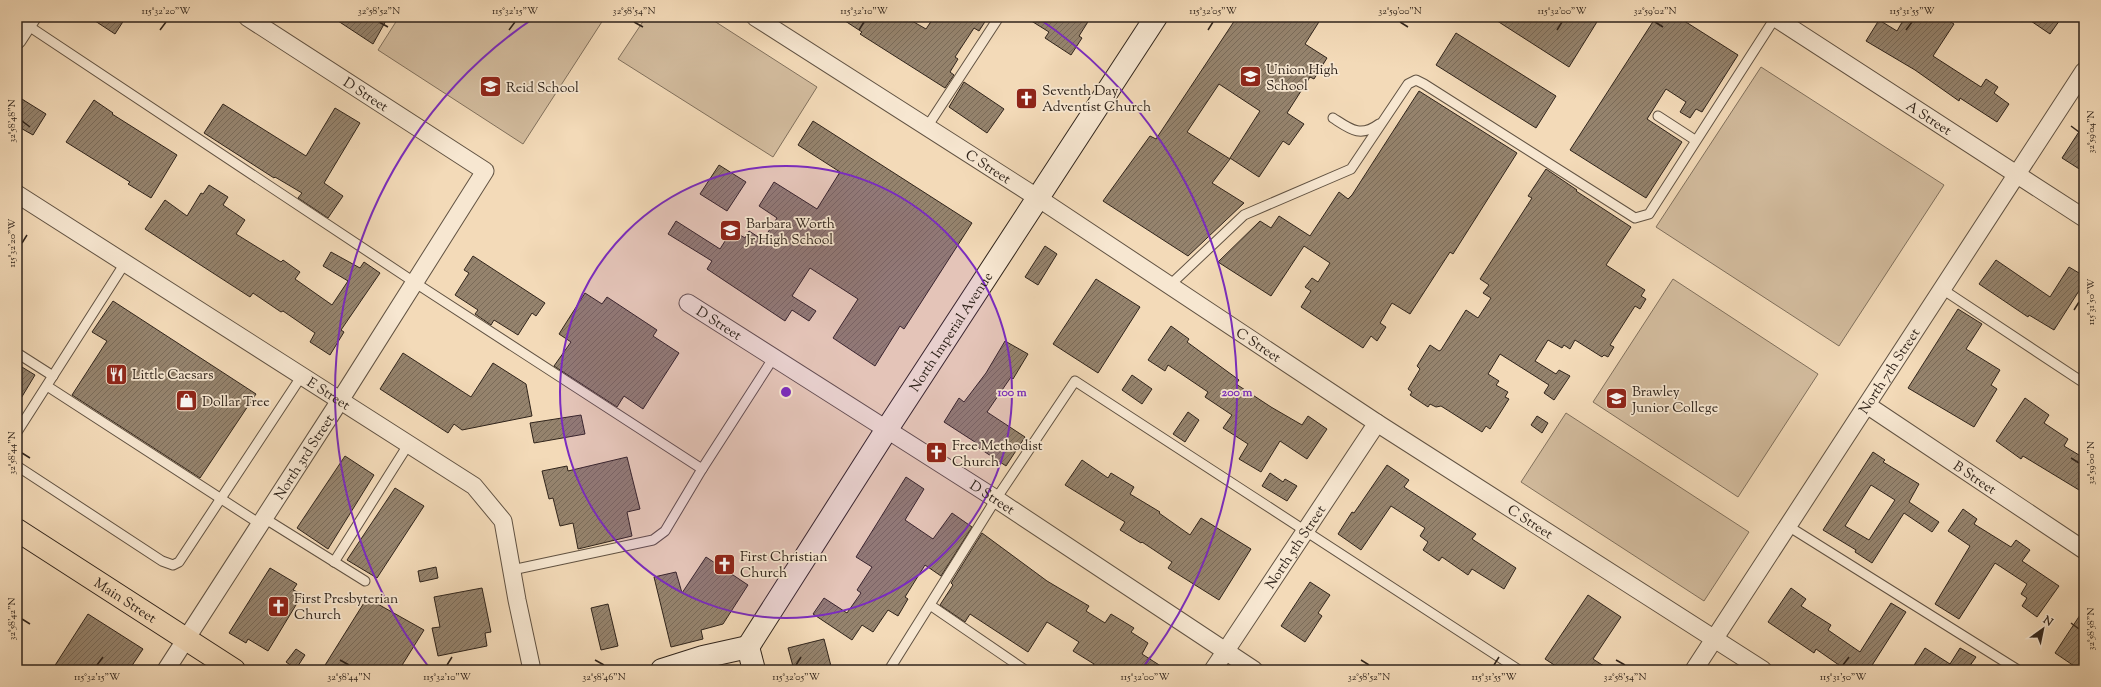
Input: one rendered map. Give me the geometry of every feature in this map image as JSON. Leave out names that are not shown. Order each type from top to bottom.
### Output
[{"type":"main road","name":"Main Street","points":[[17,530],[234,670]]},
{"type":"street","name":"D Street","points":[[247,17],[484,171]]},
{"type":"street","name":"C Street","points":[[755,17],[1038,198],[1377,423],[1763,670]]},
{"type":"street","name":"North Imperial Avenue","points":[[748,647],[887,429],[1156,17]]},
{"type":"street","name":"A Street","points":[[1774,17],[2084,218]]},
{"type":"street","points":[[17,40],[29,21]]},
{"type":"street","name":"North 7th Street","points":[[1694,670],[2084,71]]},
{"type":"street","name":"North 3rd Street","points":[[166,670],[339,402],[484,171]]},
{"type":"street","name":"E Street","points":[[17,194],[339,402],[474,486],[503,521],[517,600],[532,670]]},
{"type":"street","name":"D Street","points":[[688,303],[996,499],[1254,670]]},
{"type":"street","name":"B Street","points":[[1867,405],[2084,550]]},
{"type":"street","name":"North 5th Street","points":[[1213,670],[1377,423]]},
{"type":"street","points":[[662,670],[703,657],[748,647],[754,670]]},
{"type":"lane","points":[[928,127],[999,17]]},
{"type":"lane","points":[[1170,285],[1244,215],[1351,169],[1408,84],[1416,80],[1635,218],[1649,214],[1774,17]]},
{"type":"lane","points":[[29,21],[414,282],[702,469]]},
{"type":"lane","points":[[1658,116],[1696,140]]},
{"type":"lane","points":[[1333,118],[1354,132],[1370,131],[1386,118]]},
{"type":"lane","points":[[17,432],[125,263]]},
{"type":"lane","points":[[1942,289],[2084,383]]},
{"type":"lane","points":[[17,353],[53,376]]},
{"type":"lane","points":[[512,570],[653,540],[665,531],[702,469],[774,357]]},
{"type":"lane","points":[[17,466],[168,564],[179,562],[300,377]]},
{"type":"lane","points":[[890,670],[996,499],[1075,381],[1519,670]]},
{"type":"lane","points":[[47,386],[220,499],[262,521],[365,581]]},
{"type":"lane","points":[[334,562],[408,445]]},
{"type":"lane","points":[[1788,526],[2018,670]]},
{"type":"lane","points":[[930,605],[1024,670]]},
{"type":"shaded area","name":"Reid School","points":[[399,17],[605,17],[523,144],[378,50]]},
{"type":"shaded area","points":[[646,17],[708,17],[817,87],[773,157],[618,59]]},
{"type":"shaded area","points":[[1761,67],[1944,185],[1839,346],[1656,227]]},
{"type":"shaded area","points":[[1673,279],[1818,374],[1738,497],[1593,402]]},
{"type":"shaded area","points":[[1566,413],[1749,532],[1704,601],[1521,482]]},
{"type":"building","points":[[89,17],[126,17],[115,34]]},
{"type":"building","points":[[332,17],[388,17],[373,44]]},
{"type":"building","points":[[839,17],[905,17],[926,29],[934,17],[988,17],[979,31],[974,28],[955,57],[958,59],[950,72],[954,75],[945,88],[860,34],[862,32]]},
{"type":"building","points":[[1025,17],[1091,17],[1079,36],[1082,38],[1071,55],[1045,38],[1049,32]]},
{"type":"building","points":[[1237,17],[1322,17],[1305,44],[1327,58],[1314,79],[1310,77],[1287,113],[1304,124],[1289,145],[1283,141],[1259,177],[1230,158],[1260,111],[1219,84],[1187,132],[1230,159],[1212,183],[1244,203],[1188,256],[1103,201],[1150,136],[1156,139]]},
{"type":"building","points":[[1491,17],[1600,17],[1569,67]]},
{"type":"building","points":[[1656,17],[1678,17],[1738,55],[1702,112],[1696,109],[1690,118],[1680,112],[1686,102],[1666,89],[1647,119],[1682,142],[1646,198],[1570,150]]},
{"type":"building","points":[[1905,17],[1943,17],[1954,24],[1933,56],[1981,87],[1986,79],[1998,87],[1994,93],[2009,104],[1997,122],[1960,98],[1959,101],[1915,70],[1866,41],[1879,20],[1897,31]]},
{"type":"building","points":[[2025,17],[2062,17],[2050,34]]},
{"type":"building","points":[[1456,33],[1556,96],[1536,128],[1436,65]]},
{"type":"building","points":[[964,82],[1004,109],[987,133],[949,107]]},
{"type":"building","points":[[1419,91],[1517,153],[1453,254],[1450,252],[1410,314],[1392,303],[1380,323],[1386,327],[1377,341],[1371,336],[1363,348],[1301,307],[1311,291],[1305,287],[1312,278],[1318,282],[1330,263],[1304,246],[1271,296],[1218,262],[1260,221],[1271,228],[1279,216],[1310,236],[1339,192],[1348,199],[1352,195]]},
{"type":"building","points":[[17,96],[46,114],[33,135],[17,126]]},
{"type":"building","points":[[94,100],[113,113],[112,114],[177,155],[151,198],[128,184],[130,182],[66,142]]},
{"type":"building","points":[[223,104],[306,156],[335,108],[360,123],[324,183],[343,196],[328,218],[298,198],[302,193],[275,177],[274,178],[204,133]]},
{"type":"building","points":[[813,121],[972,223],[904,329],[900,326],[875,366],[833,338],[858,299],[810,268],[792,296],[816,311],[809,321],[792,310],[785,321],[707,269],[712,261],[668,234],[676,221],[720,249],[732,230],[745,238],[749,231],[763,240],[777,218],[759,206],[774,182],[817,209],[840,172],[798,145]]},
{"type":"building","points":[[2084,124],[2084,172],[2062,158]]},
{"type":"building","points":[[719,165],[746,182],[727,211],[700,194]]},
{"type":"building","points":[[1546,169],[1577,190],[1576,191],[1631,227],[1606,265],[1645,290],[1641,296],[1646,299],[1640,309],[1635,306],[1610,345],[1614,347],[1608,357],[1604,355],[1602,357],[1575,340],[1570,349],[1564,345],[1562,348],[1548,340],[1535,361],[1556,374],[1559,370],[1570,376],[1554,400],[1544,393],[1549,385],[1500,354],[1488,374],[1499,381],[1496,385],[1508,392],[1505,397],[1509,399],[1490,429],[1486,426],[1482,432],[1441,406],[1436,407],[1430,404],[1428,407],[1410,395],[1412,392],[1408,389],[1420,369],[1417,366],[1430,345],[1439,351],[1441,350],[1466,310],[1478,318],[1491,298],[1483,293],[1489,285],[1480,279],[1532,198],[1528,196]]},
{"type":"building","points":[[209,185],[228,197],[223,205],[245,220],[236,234],[281,262],[283,260],[300,272],[295,279],[332,305],[348,281],[323,266],[331,252],[360,268],[364,262],[380,273],[341,330],[344,332],[330,355],[310,342],[315,333],[283,311],[281,312],[253,293],[250,297],[145,229],[165,200],[187,216],[201,193],[203,194]]},
{"type":"building","points":[[1045,246],[1057,254],[1038,285],[1025,277]]},
{"type":"building","points":[[473,256],[545,303],[536,316],[532,313],[518,335],[494,320],[491,325],[475,314],[478,310],[455,295],[469,273],[464,270]]},
{"type":"building","points":[[1996,260],[2050,297],[2069,267],[2084,276],[2084,283],[2054,330],[2029,315],[2028,317],[1979,284]]},
{"type":"building","points":[[1096,279],[1140,307],[1098,373],[1053,344]]},
{"type":"building","points":[[585,293],[602,304],[607,297],[657,330],[653,336],[679,353],[643,409],[624,396],[617,407],[554,366],[571,342],[559,334]]},
{"type":"building","points":[[113,301],[256,394],[200,478],[72,395],[107,341],[92,332]]},
{"type":"building","points":[[1958,309],[1982,324],[1966,349],[2000,370],[1991,385],[1997,389],[1974,427],[1908,388]]},
{"type":"building","points":[[1171,326],[1189,339],[1187,342],[1239,380],[1236,384],[1302,425],[1308,416],[1327,429],[1307,459],[1280,441],[1261,472],[1239,459],[1248,444],[1223,428],[1232,415],[1205,397],[1208,392],[1168,365],[1165,371],[1148,360]]},
{"type":"building","points":[[1005,341],[1028,354],[1013,379],[1011,377],[987,412],[1025,437],[1006,466],[976,446],[978,444],[944,422],[959,398],[964,402],[986,373]]},
{"type":"building","points":[[403,353],[471,397],[493,363],[526,384],[532,416],[462,430],[454,424],[448,433],[380,389]]},
{"type":"building","points":[[17,364],[35,375],[17,405]]},
{"type":"building","points":[[1132,375],[1152,389],[1142,404],[1122,390]]},
{"type":"building","points":[[2025,398],[2049,415],[2044,423],[2068,439],[2064,446],[2084,458],[2084,493],[2023,456],[2021,459],[1996,441]]},
{"type":"building","points":[[1188,412],[1199,420],[1185,442],[1173,434]]},
{"type":"building","points":[[581,415],[585,434],[534,443],[530,423]]},
{"type":"building","points":[[1537,416],[1548,423],[1542,433],[1531,425]]},
{"type":"building","points":[[1873,452],[1885,460],[1883,462],[1919,484],[1909,502],[1939,522],[1932,532],[1904,513],[1872,563],[1855,552],[1856,550],[1823,530]],"holes":[[[1871,485],[1895,500],[1869,540],[1845,526]]]},
{"type":"building","points":[[345,456],[374,475],[328,549],[297,528]]},
{"type":"building","points":[[627,457],[640,509],[627,512],[632,536],[578,549],[573,523],[560,526],[553,498],[549,499],[542,471],[567,466],[568,471]]},
{"type":"building","points":[[1082,460],[1108,478],[1111,473],[1134,487],[1130,494],[1160,512],[1159,513],[1190,535],[1201,518],[1251,549],[1219,600],[1168,568],[1172,562],[1142,542],[1141,543],[1120,530],[1125,522],[1065,485]]},
{"type":"building","points":[[1387,465],[1409,480],[1404,487],[1476,534],[1472,539],[1516,568],[1504,589],[1472,569],[1468,575],[1442,557],[1439,561],[1423,550],[1428,542],[1420,536],[1425,528],[1391,506],[1361,550],[1338,534],[1352,512],[1354,513]]},
{"type":"building","points":[[1270,473],[1283,482],[1285,479],[1297,486],[1287,501],[1262,486]]},
{"type":"building","points":[[906,477],[924,489],[905,520],[933,539],[952,513],[972,527],[941,576],[925,565],[905,597],[908,599],[898,616],[888,610],[873,632],[862,625],[852,640],[813,614],[824,598],[847,613],[861,593],[857,590],[872,567],[856,557]]},
{"type":"building","points":[[395,488],[424,506],[377,578],[347,560]]},
{"type":"building","points":[[1963,509],[1977,519],[1974,524],[2011,547],[2016,540],[2030,550],[2022,561],[2059,586],[2037,617],[2022,606],[2027,598],[2021,594],[2027,584],[1995,563],[1959,619],[1935,604],[1970,546],[1948,531]]},
{"type":"building","points":[[982,533],[1047,581],[1089,606],[1086,611],[1105,623],[1111,614],[1134,628],[1131,632],[1148,643],[1142,654],[1167,670],[1090,670],[1094,664],[1073,651],[1079,642],[1047,622],[1028,652],[970,614],[965,622],[940,605],[953,585],[951,583]]},
{"type":"building","points":[[706,557],[748,585],[723,624],[701,630],[703,639],[671,647],[654,577],[676,572],[682,593]]},
{"type":"building","points":[[436,567],[438,578],[420,582],[418,571]]},
{"type":"building","points":[[270,568],[297,584],[293,590],[300,593],[297,598],[299,600],[268,651],[248,639],[246,643],[229,633]]},
{"type":"building","points":[[1310,582],[1330,595],[1318,613],[1322,616],[1305,642],[1281,626]]},
{"type":"building","points":[[482,588],[491,632],[485,633],[487,646],[438,656],[432,628],[440,627],[434,597]]},
{"type":"building","points":[[1791,588],[1806,599],[1801,606],[1831,625],[1828,630],[1860,652],[1891,603],[1906,612],[1869,670],[1846,670],[1816,649],[1814,653],[1768,622]]},
{"type":"building","points":[[1588,595],[1621,617],[1593,659],[1610,670],[1562,670],[1545,659]]},
{"type":"building","points":[[367,598],[424,630],[399,670],[322,670]]},
{"type":"building","points":[[608,604],[618,646],[601,650],[591,608]]},
{"type":"building","points":[[2084,609],[2084,670],[2080,670],[2055,653]]},
{"type":"building","points":[[88,614],[143,649],[129,670],[52,670]]},
{"type":"building","points":[[824,639],[832,670],[794,670],[788,648]]},
{"type":"building","points":[[1925,648],[1950,664],[1960,648],[1976,657],[1967,670],[1911,670]]},
{"type":"building","points":[[296,649],[305,655],[296,669],[286,662]]},
{"type":"place","name":"Union High School","points":[[1250,77]]},
{"type":"place","name":"Reid School","points":[[490,87]]},
{"type":"place","name":"Seventh Day Adventist Church","points":[[1027,98]]},
{"type":"place","name":"Barbara Worth Jr High School","points":[[731,231]]},
{"type":"place","name":"Little Caesars","points":[[117,374]]},
{"type":"place","name":"Brawley Junior College","points":[[1617,399]]},
{"type":"place","name":"Dollar Tree","points":[[186,401]]},
{"type":"place","name":"Free Methodist Church","points":[[936,453]]},
{"type":"place","name":"First Christian Church","points":[[724,564]]},
{"type":"place","name":"First Presbyterian Church","points":[[278,606]]}]
